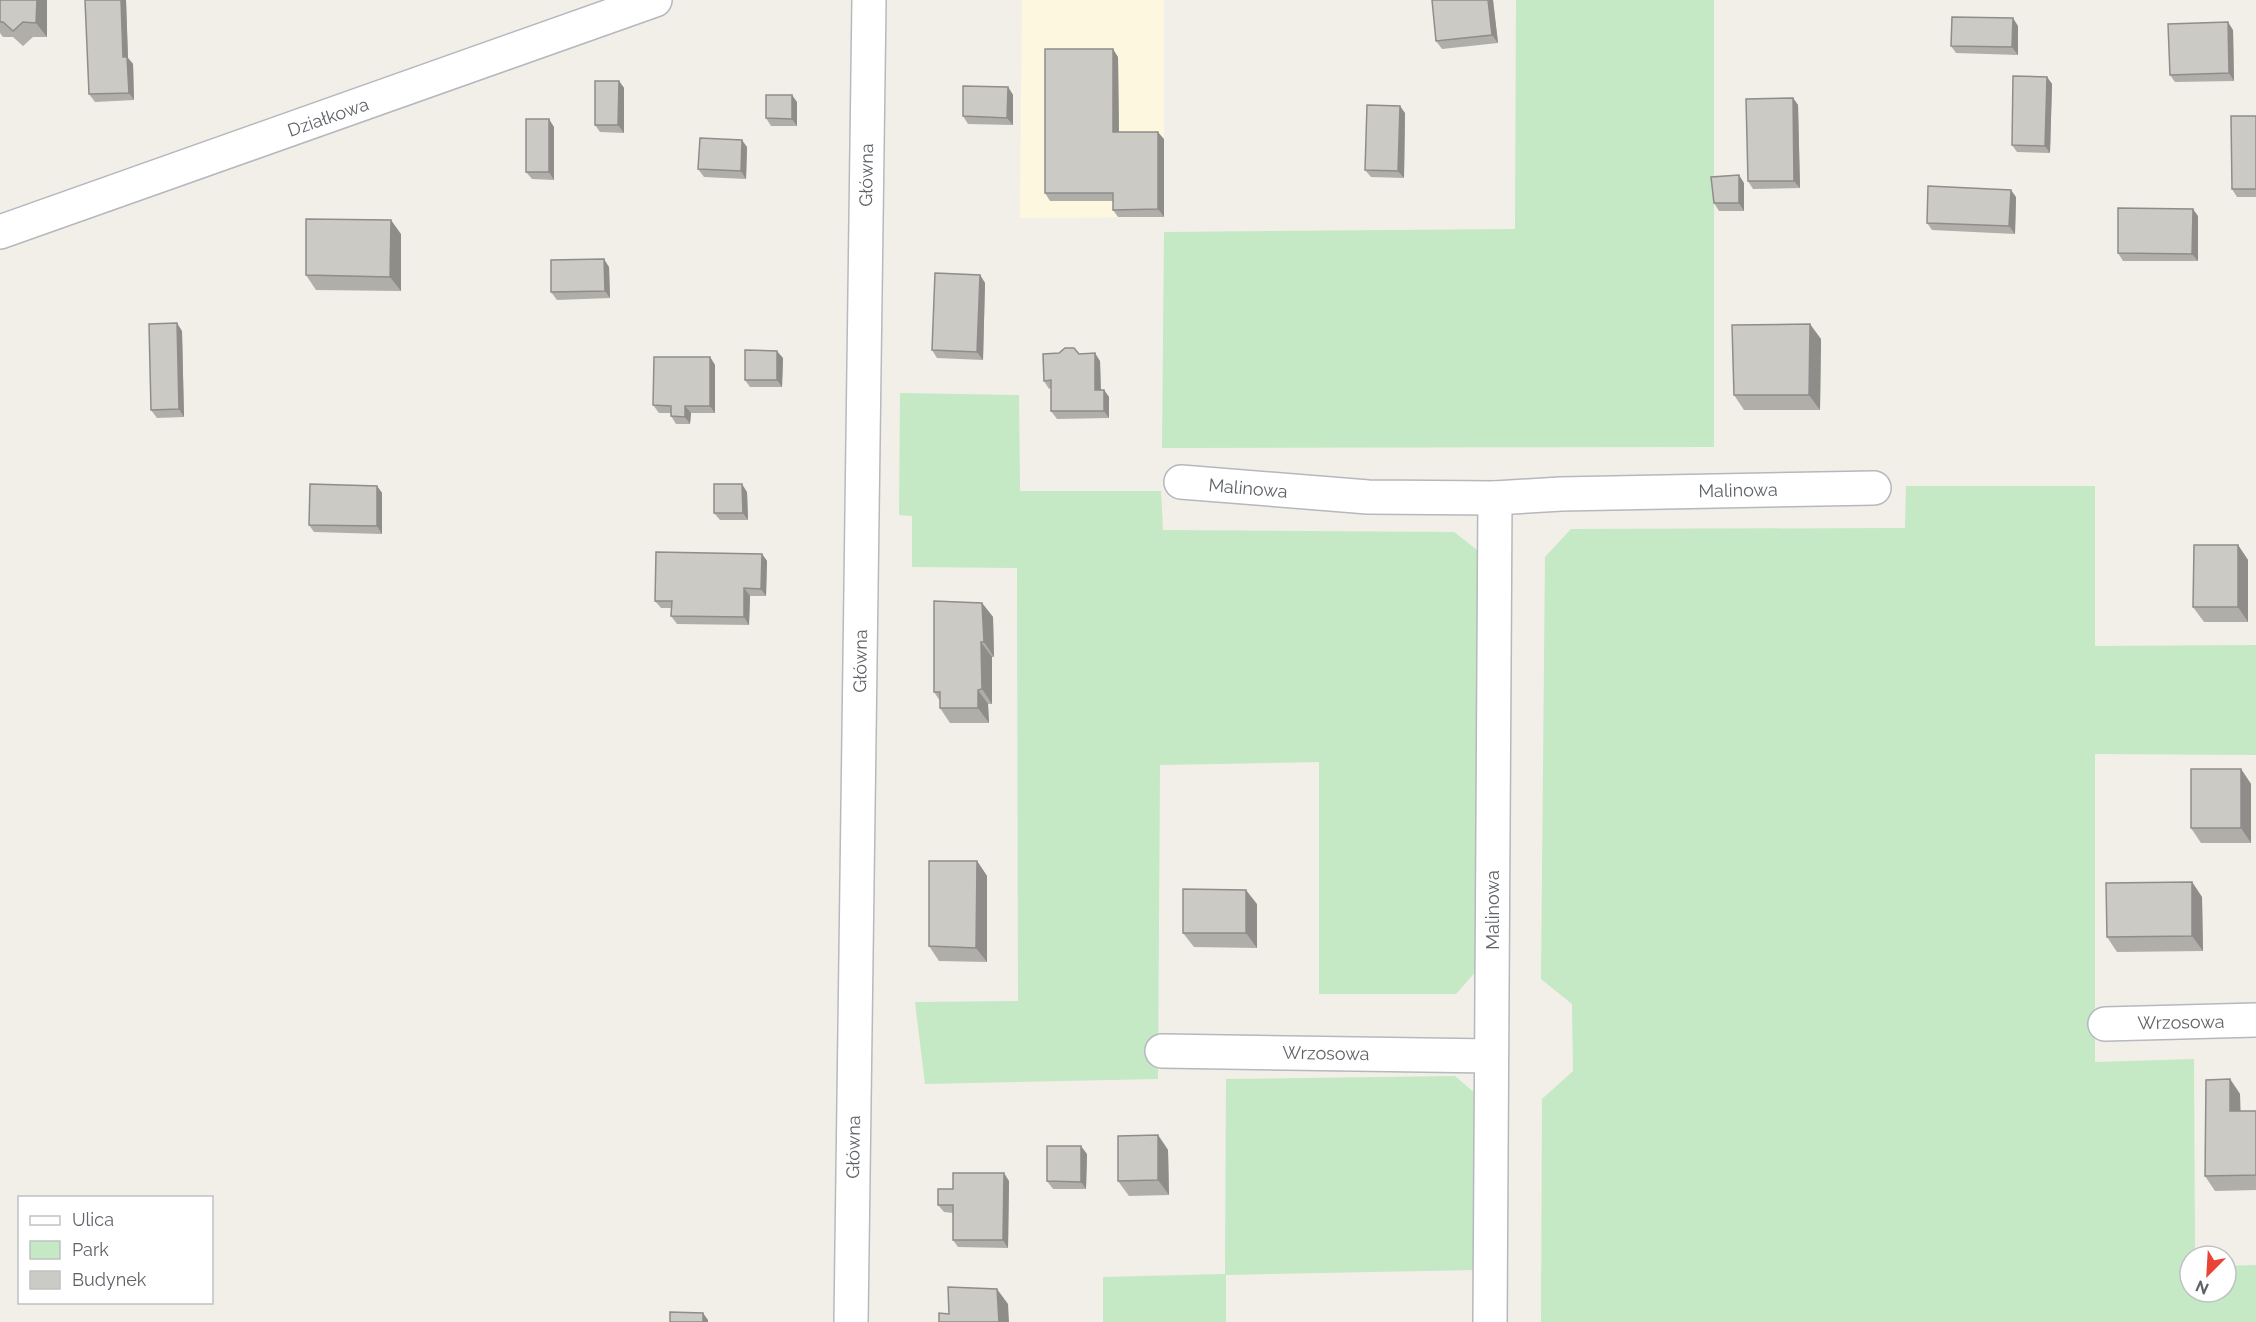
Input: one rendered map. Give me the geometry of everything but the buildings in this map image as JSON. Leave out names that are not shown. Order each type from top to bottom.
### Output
[{"type":"street","name":"Działkowa","points":[[0,232],[655,0]]},
{"type":"street","name":"Główna","points":[[851,1322],[868,0]]},
{"type":"street","name":"Malinowa","points":[[1181,482],[1368,497],[1495,498],[1561,494],[1874,488]]},
{"type":"street","name":"Malinowa","points":[[1490,1322],[1495,498]]},
{"type":"street","name":"Wrzosowa","points":[[2106,1024],[2256,1020]]},
{"type":"street","name":"Wrzosowa","points":[[1162,1051],[1491,1056]]},
{"type":"shaded area","points":[[1022,0],[1164,0],[1164,217],[1020,218]]},
{"type":"green space","points":[[1516,0],[1714,0],[1714,447],[1162,448],[1164,232],[1515,229]]},
{"type":"green space","points":[[900,393],[1019,395],[1020,491],[1161,491],[1163,530],[1454,532],[1481,553],[1479,968],[1456,994],[1319,994],[1319,762],[1160,765],[1158,1079],[925,1084],[915,1002],[1018,1001],[1017,568],[912,567],[912,516],[899,515]]},
{"type":"green space","points":[[1906,486],[2095,486],[2095,646],[2256,645],[2256,755],[2095,754],[2095,1062],[2194,1059],[2195,1244],[2178,1244],[2178,1304],[2238,1304],[2238,1266],[2256,1265],[2256,1322],[1541,1322],[1542,1099],[1573,1071],[1572,1004],[1541,979],[1545,557],[1571,529],[1905,528]]},
{"type":"green space","points":[[1455,1076],[1477,1095],[1475,1270],[1226,1275],[1226,1322],[1103,1322],[1103,1277],[1225,1274],[1226,1079]]}]
